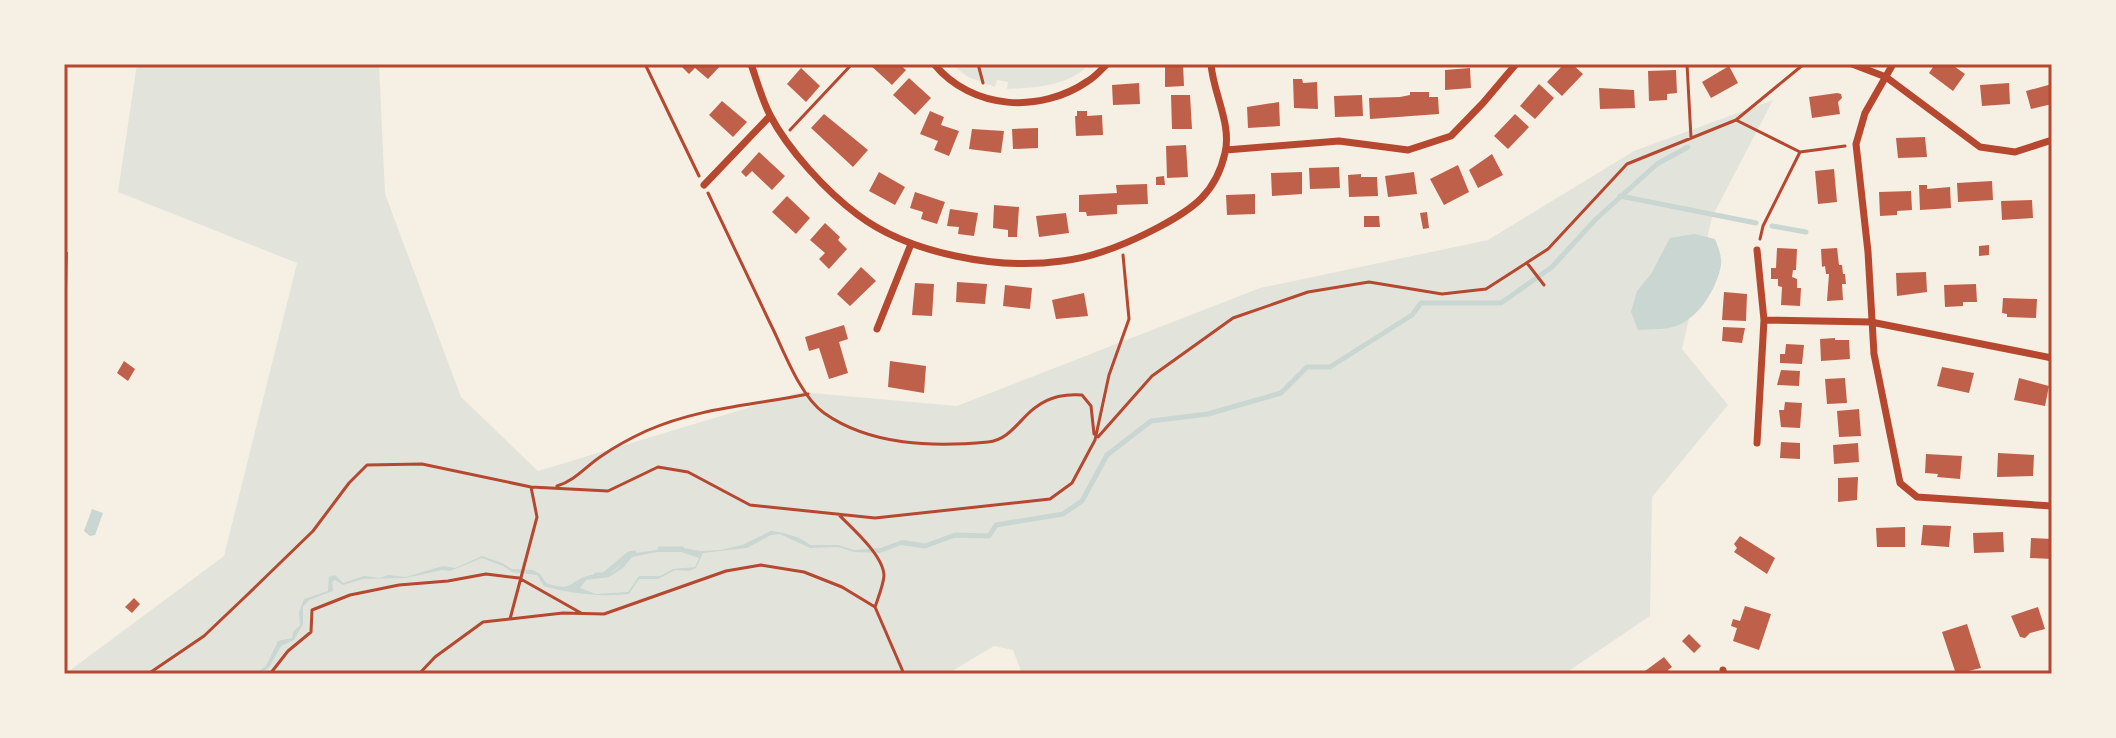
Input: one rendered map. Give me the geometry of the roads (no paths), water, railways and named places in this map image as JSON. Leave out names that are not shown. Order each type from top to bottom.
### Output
[{"type":"street","points":[[751,64],[770,116],[812,174],[859,216],[911,244],[949,255],[1008,262],[1063,261],[1122,246],[1187,212],[1215,185],[1226,150],[1223,113],[1211,64]]},
{"type":"street","points":[[934,64],[972,94],[1013,105],[1049,100],[1088,81],[1107,64]]},
{"type":"street","points":[[1226,150],[1339,141],[1408,150],[1451,136],[1516,64]]},
{"type":"street","points":[[1852,64],[1886,77],[1980,147],[2015,152],[2052,140]]},
{"type":"street","points":[[1893,64],[1865,113],[1856,144],[1868,252],[1874,354],[1900,483],[1917,497],[2052,506]]},
{"type":"street","points":[[704,185],[770,116]]},
{"type":"street","points":[[877,329],[911,244]]},
{"type":"street","points":[[1757,250],[1764,320],[1757,443]]},
{"type":"street","points":[[1764,320],[1871,322],[2052,358]]},
{"type":"waterway","points":[[906,543],[925,546],[955,535],[989,536],[996,525],[1063,514],[1082,501],[1107,455],[1151,421],[1208,414],[1281,393],[1307,367],[1330,367],[1412,315],[1421,303],[1501,303],[1552,267],[1596,219],[1657,164],[1688,147]]},
{"type":"waterway","points":[[1620,196],[1756,223]]},
{"type":"waterway","points":[[1772,226],[1806,232]]},
{"type":"waterway","points":[[660,549],[682,549]]},
{"type":"waterway","points":[[596,575],[604,575],[634,553]]}]
